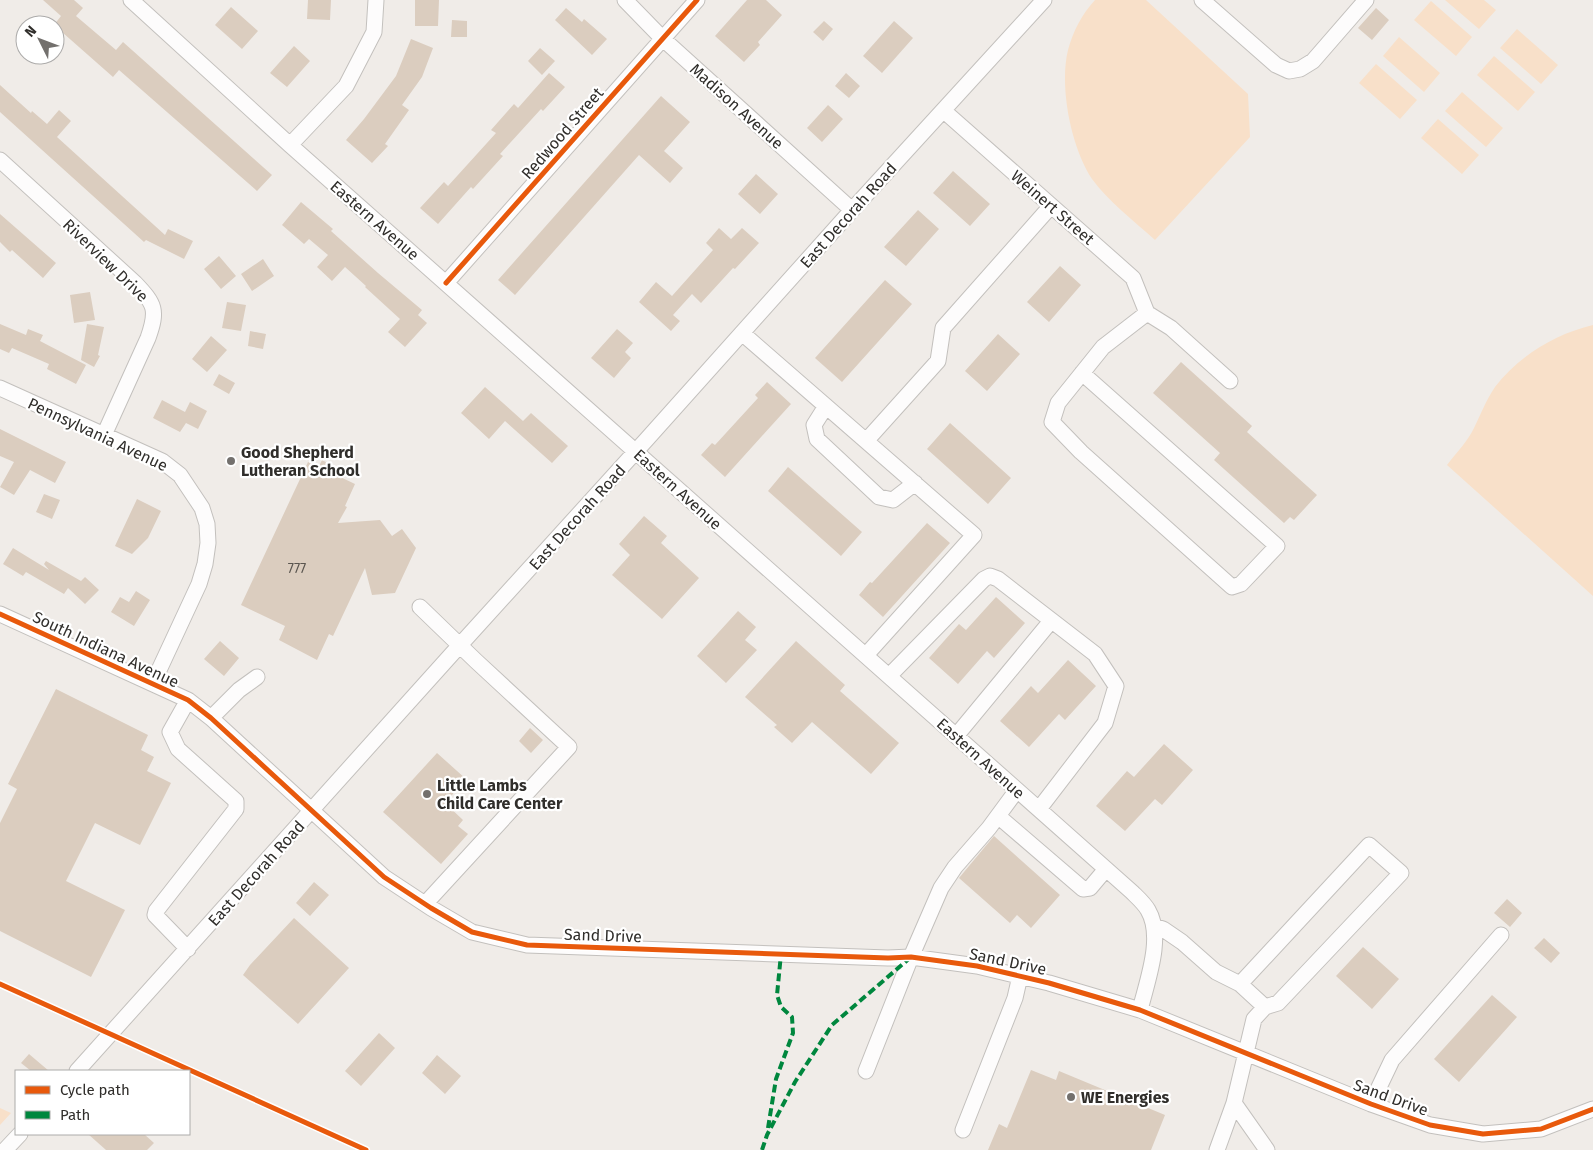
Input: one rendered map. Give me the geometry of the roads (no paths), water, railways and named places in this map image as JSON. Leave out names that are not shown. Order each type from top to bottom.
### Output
[{"type":"street","name":"Eastern Avenue","points":[[131,0],[290,146],[1132,892],[1148,910],[1154,926],[1154,955],[1140,1010]]},
{"type":"street","points":[[290,146],[346,86],[374,32],[376,0]]},
{"type":"street","name":"Madison Avenue","points":[[625,0],[662,38],[852,210]]},
{"type":"street","name":"Redwood Street","points":[[446,283],[697,0]]},
{"type":"street","name":"East Decorah Road","points":[[78,1070],[460,645],[637,452],[852,210],[1044,0]]},
{"type":"street","points":[[1202,0],[1276,65],[1289,71],[1300,69],[1312,62],[1366,0]]},
{"type":"street","name":"Weinert Street","points":[[944,111],[1133,278],[1147,313]]},
{"type":"street","name":"Riverview Drive","points":[[0,160],[136,283],[149,298],[161,305],[154,316],[150,332],[104,435]]},
{"type":"street","points":[[866,441],[938,361],[943,328],[1051,206]]},
{"type":"street","points":[[1082,373],[1277,546],[1241,584],[1232,587],[1080,452],[1052,422],[1058,403],[1082,373],[1103,347],[1147,313],[1171,328],[1230,381]]},
{"type":"street","points":[[742,333],[974,536],[866,655]]},
{"type":"street","name":"Pennsylvania Avenue","points":[[0,388],[162,462],[180,475],[202,508],[207,524],[208,543],[205,564],[199,584],[153,683]]},
{"type":"street","points":[[826,406],[814,425],[817,439],[879,497],[893,500],[914,483]]},
{"type":"street","points":[[889,676],[984,579],[990,576],[998,579],[1094,654],[1116,686],[1105,723],[1039,809]]},
{"type":"street","points":[[420,607],[569,747],[426,904]]},
{"type":"street","name":"South Indiana Avenue","points":[[0,614],[188,700],[212,718],[312,810]]},
{"type":"street","points":[[956,736],[1052,621]]},
{"type":"street","points":[[212,718],[239,690],[257,677]]},
{"type":"street","points":[[188,700],[170,732],[178,749],[236,801],[236,809],[156,911],[156,915],[188,949]]},
{"type":"street","points":[[866,1071],[911,957],[941,888],[954,867],[1018,790]]},
{"type":"street","name":"Sand Drive","points":[[312,810],[384,876],[426,904],[472,932],[527,945],[878,958],[911,957],[977,966],[1020,976],[1140,1010],[1371,1104],[1430,1125],[1483,1134],[1541,1129],[1593,1109]]},
{"type":"street","points":[[998,816],[1083,889],[1090,888],[1106,869]]},
{"type":"street","points":[[1216,1150],[1234,1103],[1254,1019],[1265,1006],[1278,1003],[1401,873],[1369,845],[1240,984]]},
{"type":"street","points":[[1154,926],[1163,929],[1182,942],[1216,972],[1240,984],[1265,1006]]},
{"type":"street","points":[[1371,1104],[1392,1060],[1501,935]]},
{"type":"street","points":[[963,1130],[1009,1014],[1020,976]]},
{"type":"street","points":[[1234,1103],[1268,1150]]},
{"type":"street","points":[[5,1150],[19,1135]]},
{"type":"place","name":"Good Shepherd Lutheran School","points":[[231,461]]},
{"type":"place","name":"Little Lambs Child Care Center","points":[[427,794]]},
{"type":"place","name":"WE Energies","points":[[1071,1097]]}]
